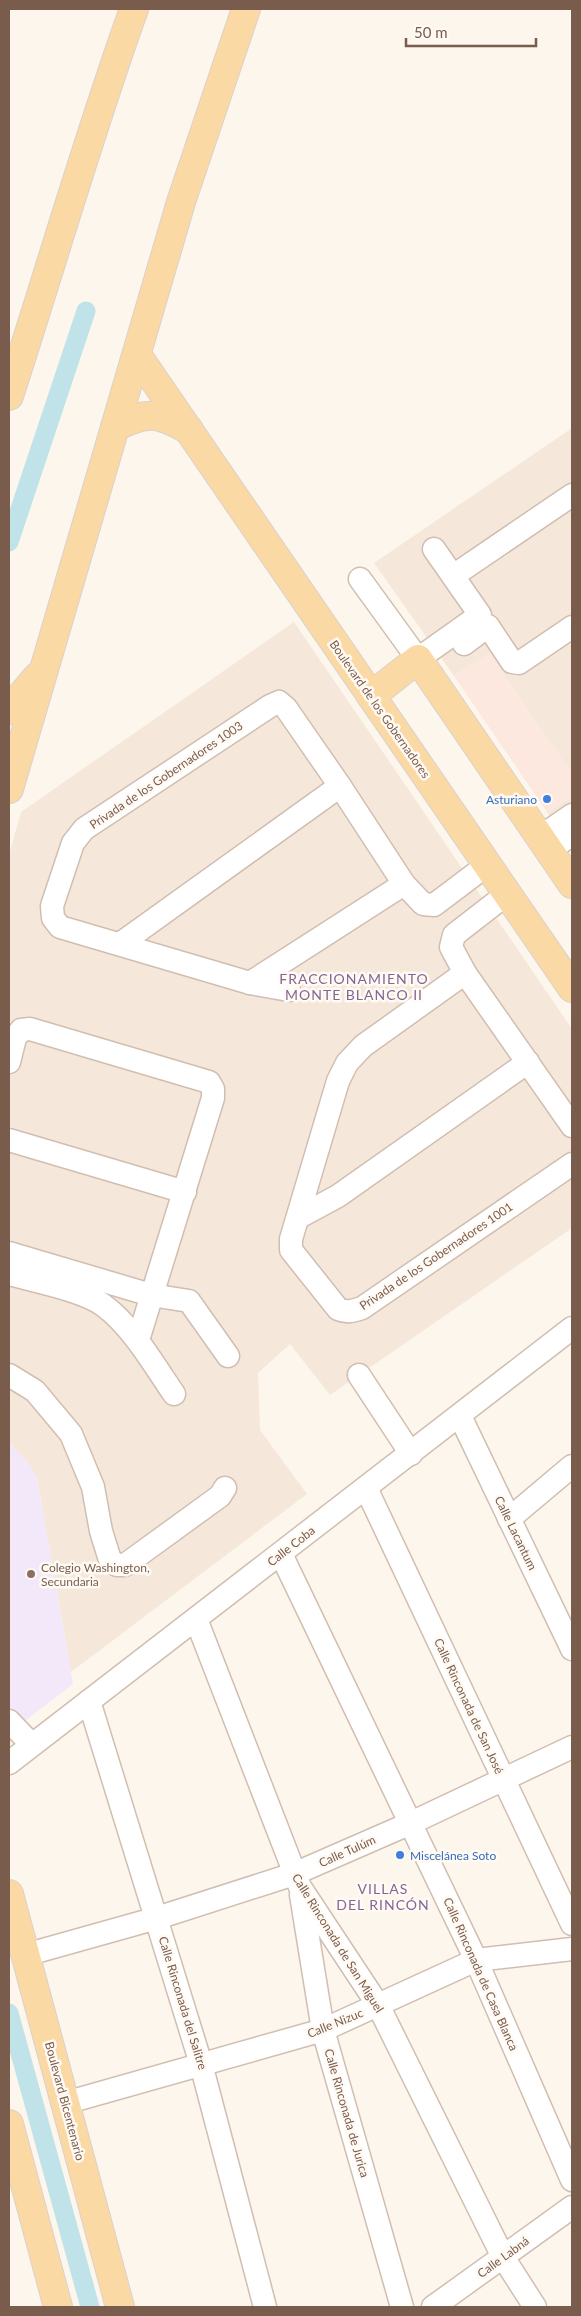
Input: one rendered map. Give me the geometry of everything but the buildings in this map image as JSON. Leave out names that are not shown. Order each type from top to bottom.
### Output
[{"type":"main road","points":[[9,396],[99,104],[134,9]]},
{"type":"main road","points":[[9,789],[181,202],[246,9]]},
{"type":"main road","name":"Boulevard de los Gobernadores","points":[[136,355],[572,988]]},
{"type":"main road","points":[[115,428],[144,415],[156,416],[172,421],[189,430]]},
{"type":"main road","points":[[370,696],[422,665],[572,884]]},
{"type":"main road","points":[[9,710],[44,668]]},
{"type":"main road","name":"Boulevard Bicentenario","points":[[9,1894],[120,2307]]},
{"type":"main road","points":[[9,2124],[58,2307]]},
{"type":"street","points":[[453,576],[572,495]]},
{"type":"street","points":[[434,549],[515,663],[519,663],[572,627]]},
{"type":"street","points":[[360,579],[422,665],[484,620]]},
{"type":"street","name":"Privada de los Gobernadores 1003","points":[[289,990],[250,983],[60,926],[52,918],[52,906],[73,843],[84,829],[270,706],[279,702],[286,708],[340,786],[404,884],[423,904],[434,905],[487,865]]},
{"type":"street","points":[[120,944],[340,786]]},
{"type":"street","points":[[545,844],[572,815]]},
{"type":"street","points":[[545,844],[572,835]]},
{"type":"street","points":[[250,983],[404,884]]},
{"type":"street","points":[[507,894],[454,935],[451,947],[465,973],[572,1126]]},
{"type":"street","name":"Privada de los Gobernadores 1001","points":[[465,973],[362,1046],[347,1064],[338,1081],[299,1217],[291,1238],[291,1250],[338,1309],[344,1312],[354,1311],[362,1308],[572,1164]]},
{"type":"street","points":[[9,1062],[15,1038],[21,1030],[30,1029],[209,1082],[213,1088],[213,1098],[138,1340]]},
{"type":"street","points":[[299,1217],[338,1196],[528,1062]]},
{"type":"street","points":[[9,1140],[185,1192]]},
{"type":"street","points":[[9,1253],[151,1295],[189,1301],[228,1356]]},
{"type":"street","points":[[9,1274],[85,1296],[103,1305],[138,1340],[174,1394]]},
{"type":"street","name":"Calle Coba","points":[[10,1758],[32,1745],[90,1701],[572,1328]]},
{"type":"street","points":[[9,1375],[35,1391],[71,1434],[93,1487],[110,1560],[117,1565],[125,1565],[220,1496],[225,1488]]},
{"type":"street","points":[[359,1375],[411,1454]]},
{"type":"street","name":"Calle Lacantum","points":[[460,1416],[572,1649]]},
{"type":"street","points":[[509,1519],[572,1466]]},
{"type":"street","name":"Calle Rinconada de San José","points":[[366,1488],[572,1924]]},
{"type":"street","name":"Calle Rinconada de Casa Blanca","points":[[281,1554],[476,1960],[572,2180]]},
{"type":"street","name":"Calle Rinconada de San Miguel","points":[[196,1619],[297,1880],[378,2005],[503,2257],[535,2307]]},
{"type":"street","name":"Calle Rinconada del Salitre","points":[[90,1701],[201,2064],[264,2307]]},
{"type":"street","points":[[9,1721],[32,1745]]},
{"type":"street","name":"Calle Tulúm","points":[[25,1955],[297,1880],[411,1823],[572,1747]]},
{"type":"street","name":"Calle Rinconada de Jurica","points":[[297,1880],[323,2030],[402,2307]]},
{"type":"street","name":"Calle Nizuc","points":[[65,2103],[323,2030],[476,1960],[572,1948]]},
{"type":"street","name":"Calle Labná","points":[[433,2307],[572,2207]]},
{"type":"shaded area","points":[[572,428],[572,774],[489,654],[454,676],[374,563]]},
{"type":"shaded area","points":[[294,622],[572,1029],[572,1228],[330,1395],[290,1344],[258,1373],[260,1430],[307,1494],[71,1672],[37,1477],[26,1460],[9,1442],[9,855],[21,812]]},
{"type":"shaded area","points":[[489,654],[572,774],[572,796],[547,812],[454,676]]},
{"type":"shaded area","points":[[572,796],[572,849],[547,812]]},
{"type":"shaded area","name":"Colegio Washington, Secundaria","points":[[9,1442],[26,1460],[37,1477],[73,1684],[9,1733]]},
{"type":"waterway","points":[[9,542],[86,311]]},
{"type":"waterway","points":[[9,2013],[90,2307]]},
{"type":"place","name":"Asturiano","points":[[547,799]]},
{"type":"place","name":"Colegio Washington, Secundaria","points":[[31,1574]]},
{"type":"place","name":"Miscelánea Soto","points":[[400,1855]]},
{"type":"district","name":"FRACCIONAMIENTO MONTE BLANCO II","points":[[354,986]]},
{"type":"district","name":"VILLAS DEL RINCÓN","points":[[383,1896]]}]
